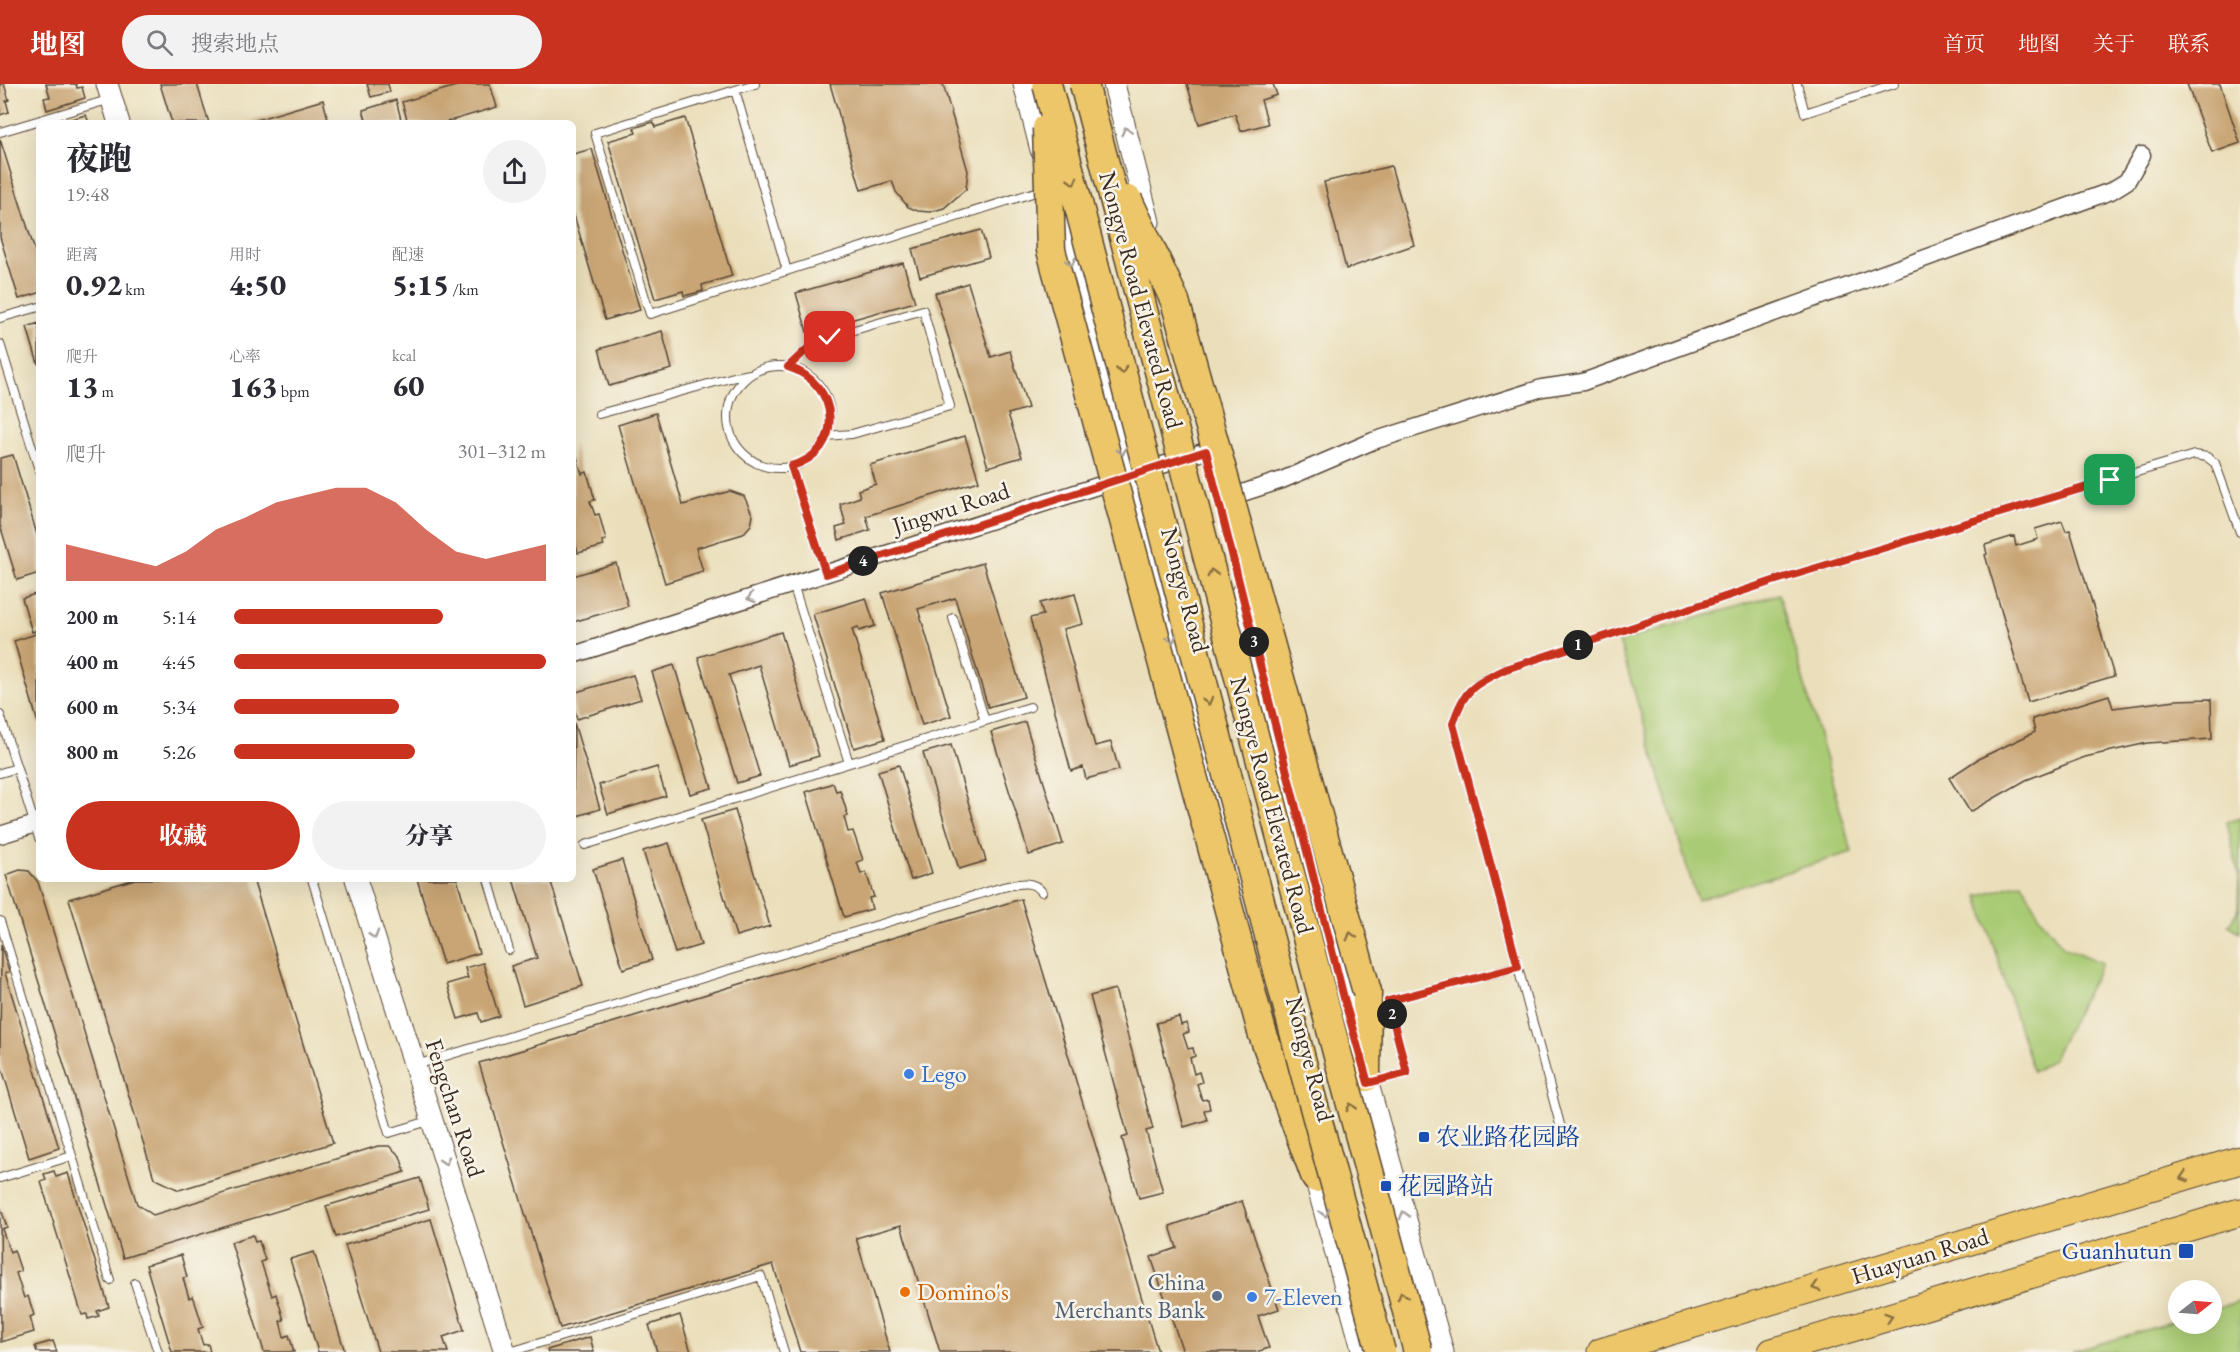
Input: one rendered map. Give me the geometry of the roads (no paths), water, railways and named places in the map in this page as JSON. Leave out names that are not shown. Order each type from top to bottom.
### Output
[{"type":"highway","points":[[1047,84],[1051,250],[1262,1032],[1316,1178]]},
{"type":"highway","name":"Nongye Road Elevated Road","points":[[1047,84],[1295,1035],[1381,1352]]},
{"type":"highway","name":"Nongye Road Elevated Road","points":[[1084,84],[1332,1037],[1418,1352]]},
{"type":"highway","points":[[1098,137],[1175,301],[1367,992],[1367,1080]]},
{"type":"main road","name":"Huayuan Road","points":[[1600,1352],[2240,1161]]},
{"type":"main road","name":"Huayuan Road","points":[[1772,1352],[2240,1212]]},
{"type":"street","name":"Nongye Road","points":[[1024,84],[1363,1352]]},
{"type":"street","name":"Nongye Road","points":[[1114,84],[1367,1080],[1443,1352]]},
{"type":"street","points":[[110,92],[118,120]]},
{"type":"street","points":[[1230,497],[1282,480],[1373,441],[1542,388],[1583,382],[2111,191],[2127,181],[2142,155]]},
{"type":"street","name":"Jingwu Road","points":[[576,654],[1206,451]]},
{"type":"street","points":[[0,835],[36,828]]},
{"type":"street","name":"Fengchan Road","points":[[357,882],[505,1352]]},
{"type":"lane","points":[[755,84],[595,133],[650,314],[1051,187]]},
{"type":"lane","points":[[1797,84],[1805,113],[1894,84]]},
{"type":"lane","points":[[735,90],[787,271]]},
{"type":"lane","points":[[0,132],[110,92]]},
{"type":"lane","points":[[0,318],[36,308]]},
{"type":"lane","points":[[788,367],[806,350],[830,337],[923,310],[950,406],[852,434],[826,436]]},
{"type":"lane","points":[[0,344],[36,460]]},
{"type":"lane","points":[[599,414],[751,374],[763,368],[788,367],[800,370],[810,377],[825,396],[830,420],[826,436],[817,452],[808,459],[791,466],[776,468],[754,462],[740,449],[730,432],[729,406],[737,388],[751,374]]},
{"type":"lane","points":[[1562,1132],[1453,724],[1458,706],[1467,692],[1506,669],[1773,581],[2194,455],[2207,457],[2215,463],[2240,532]]},
{"type":"lane","points":[[791,466],[826,574]]},
{"type":"lane","points":[[793,584],[849,763]]},
{"type":"lane","points":[[953,618],[985,721]]},
{"type":"lane","points":[[585,845],[1030,707]]},
{"type":"lane","points":[[0,715],[36,825]]},
{"type":"lane","points":[[0,773],[17,768]]},
{"type":"lane","points":[[313,882],[389,1133],[432,1120]]},
{"type":"lane","points":[[489,882],[509,950]]},
{"type":"lane","points":[[415,1065],[1003,887],[1028,883],[1038,886],[1042,892]]},
{"type":"lane","points":[[0,921],[110,1280]]},
{"type":"lane","points":[[1367,1080],[1407,1073],[1388,1001],[1518,967]]},
{"type":"lane","points":[[0,1178],[72,1156]]},
{"type":"lane","points":[[510,1352],[761,1276],[784,1352]]},
{"type":"lane","points":[[135,1283],[158,1352]]},
{"type":"place","name":"Lego","points":[[909,1074]]},
{"type":"place","name":"农业路花园路","points":[[1424,1137]]},
{"type":"place","name":"花园路站","points":[[1386,1186]]},
{"type":"place","name":"Guanhutun","points":[[2186,1251]]},
{"type":"place","name":"Domino's","points":[[905,1292]]},
{"type":"place","name":"China Merchants Bank","points":[[1217,1296]]},
{"type":"place","name":"7-Eleven","points":[[1252,1297]]}]
